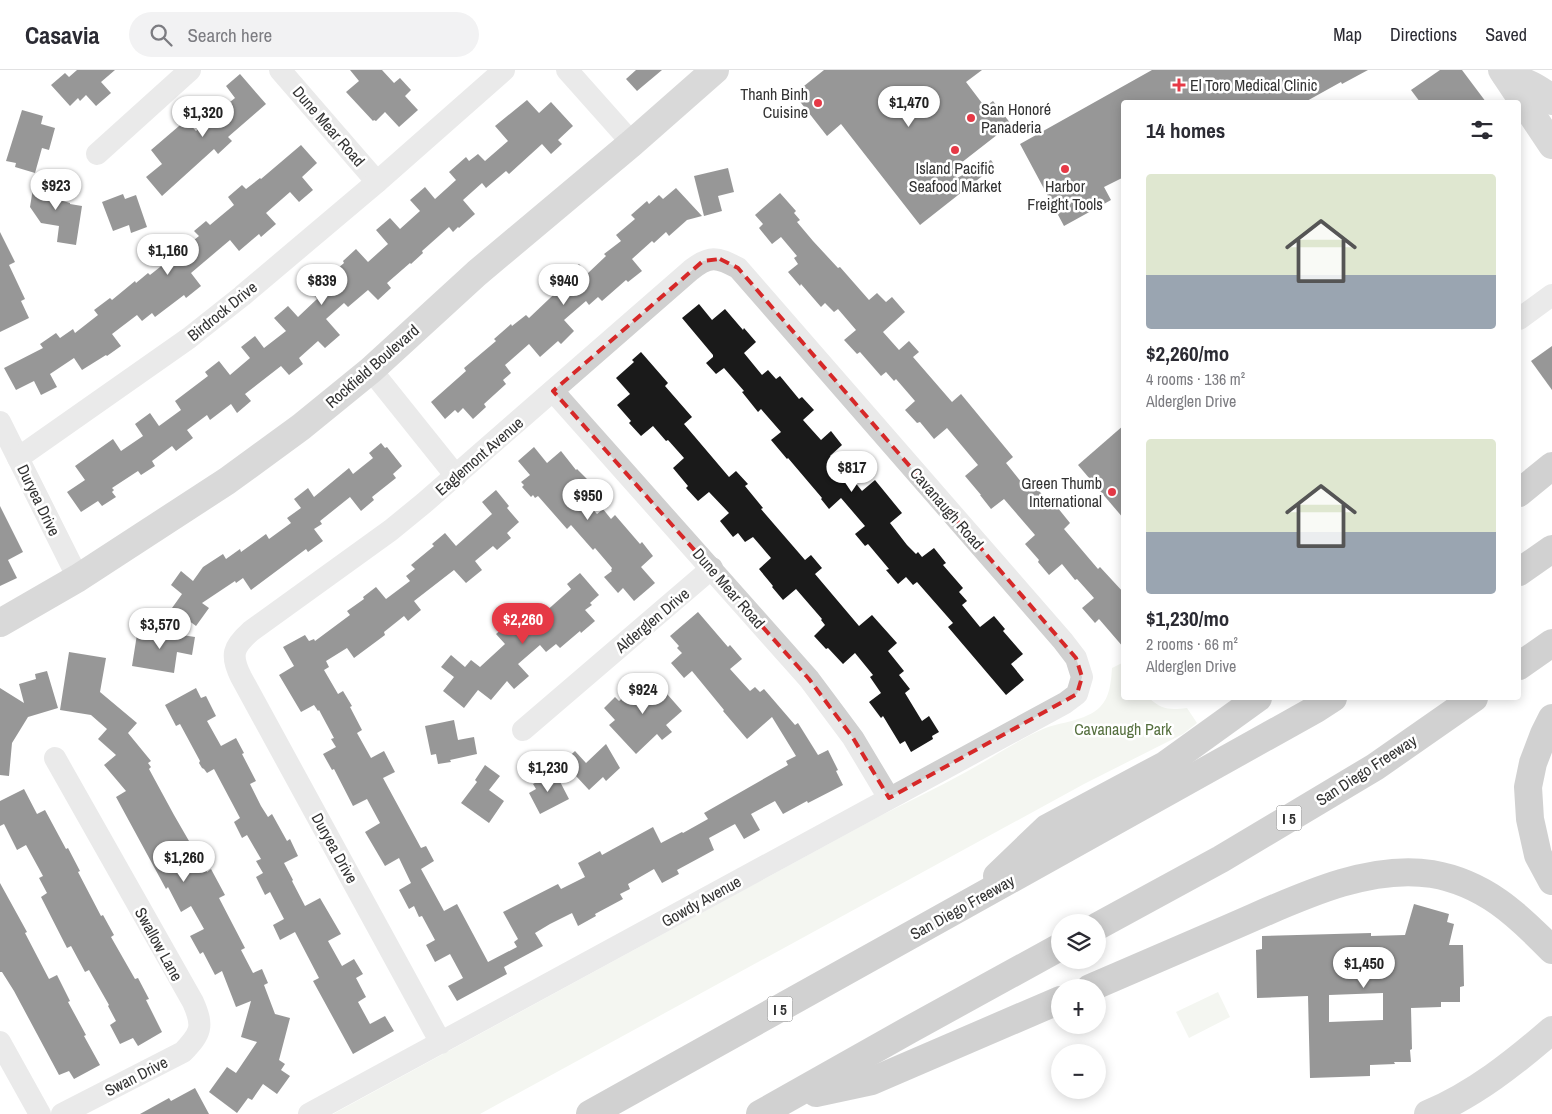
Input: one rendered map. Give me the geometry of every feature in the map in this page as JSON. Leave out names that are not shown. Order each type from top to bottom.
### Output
[{"type":"highway","points":[[1521,491],[1552,466]]},
{"type":"highway","points":[[1521,571],[1552,549]]},
{"type":"highway","points":[[1521,665],[1552,643]]},
{"type":"highway","points":[[969,903],[1047,828],[1165,765],[1255,700]]},
{"type":"highway","name":"San Diego Freeway","points":[[590,1114],[1330,700]]},
{"type":"highway","name":"San Diego Freeway","points":[[1106,922],[1220,859],[1375,767],[1471,700]]},
{"type":"highway","points":[[1552,718],[1533,763],[1528,787],[1530,819],[1538,855],[1552,881]]},
{"type":"highway","points":[[1106,981],[1335,884],[1394,872],[1432,874],[1459,881],[1488,894],[1520,918],[1552,950]]},
{"type":"highway","points":[[760,1114],[1051,952]]},
{"type":"highway","points":[[787,1099],[872,1080],[1051,1004]]},
{"type":"main road","name":"Rockfield Boulevard","points":[[0,623],[78,578],[228,481],[301,426],[371,370],[476,273],[632,143],[715,70]]},
{"type":"main road","points":[[1504,72],[1531,85],[1552,101]]},
{"type":"main road","points":[[1504,72],[1552,145]]},
{"type":"main road","points":[[1428,1114],[1448,1106],[1496,1076],[1552,1030]]},
{"type":"street","points":[[97,154],[190,70]]},
{"type":"street","name":"Dune Mear Road","points":[[280,70],[377,182]]},
{"type":"street","name":"Birdrock Drive","points":[[18,458],[189,338],[242,296],[377,182],[504,70]]},
{"type":"street","points":[[567,70],[632,143]]},
{"type":"street","name":"Eaglemont Avenue","points":[[235,652],[240,641],[251,631],[391,530],[456,476],[703,261],[720,259]]},
{"type":"street","name":"Cavanaugh Road","points":[[720,259],[738,268],[1063,642],[1076,658],[1082,677]]},
{"type":"street","points":[[1521,318],[1552,295]]},
{"type":"street","points":[[371,370],[456,476]]},
{"type":"street","name":"Dune Mear Road","points":[[553,391],[821,693],[853,738],[889,798]]},
{"type":"street","name":"Duryea Drive","points":[[0,422],[78,578]]},
{"type":"street","name":"Alderglen Drive","points":[[523,730],[712,568]]},
{"type":"street","name":"Duryea Drive","points":[[235,652],[235,664],[241,677],[441,1043]]},
{"type":"street","name":"Gowdy Avenue","points":[[309,1114],[1065,703],[1077,694],[1082,677]]},
{"type":"street","name":"Swallow Lane","points":[[55,758],[193,1002],[198,1014],[200,1027]]},
{"type":"street","name":"Swan Drive","points":[[62,1114],[183,1052],[194,1040],[200,1027]]},
{"type":"street","points":[[0,1042],[40,1114]]},
{"type":"highlighted area","points":[[720,259],[738,268],[1063,641],[1076,658],[1082,677],[1077,694],[889,798],[853,738],[809,679],[553,391],[703,261]]},
{"type":"green space","name":"Cavanaugh Park","points":[[1121,664],[1121,700],[1152,700],[1166,708],[1187,708],[1197,723],[1183,734],[1084,784],[480,1114],[333,1114],[878,817],[944,784],[1023,739],[1043,729],[1094,712],[1100,707],[1108,694],[1112,668]]},
{"type":"green space","points":[[1218,992],[1230,1017],[1189,1038],[1176,1012]]},
{"type":"building","points":[[77,70],[115,70],[101,82],[111,93],[96,106],[86,95],[80,101],[78,98],[70,106],[51,85],[65,73],[69,77]]},
{"type":"building","points":[[350,70],[382,70],[394,83],[400,78],[411,90],[405,96],[418,110],[399,127],[385,112],[376,121],[373,121],[346,92],[359,81]]},
{"type":"building","points":[[636,70],[662,70],[637,91],[626,79]]},
{"type":"building","points":[[824,70],[982,70],[966,82],[985,107],[993,101],[1011,124],[952,170],[957,178],[991,160],[995,166],[920,225],[841,124],[827,136],[794,94]]},
{"type":"building","points":[[1152,70],[1368,70],[1309,100],[1121,100],[1121,178],[1104,187],[1111,200],[1064,226],[1020,144]]},
{"type":"building","points":[[1440,70],[1462,70],[1484,100],[1418,100],[1411,90]]},
{"type":"building","points":[[240,74],[266,104],[228,137],[232,141],[218,154],[214,149],[162,196],[146,177],[162,164],[151,150],[186,120],[196,131],[202,126],[204,129],[232,103],[230,102],[235,98],[226,86]]},
{"type":"building","points":[[527,100],[539,113],[551,102],[573,126],[558,140],[562,144],[551,154],[542,144],[509,174],[506,171],[486,188],[482,183],[463,200],[475,214],[453,232],[449,227],[422,251],[423,253],[411,264],[387,283],[391,288],[378,300],[368,290],[348,307],[344,303],[326,319],[340,335],[325,348],[318,341],[299,358],[303,364],[289,375],[281,366],[245,394],[251,401],[237,413],[231,404],[210,420],[207,415],[187,430],[193,438],[176,451],[172,446],[152,461],[155,466],[141,475],[138,471],[112,488],[114,490],[112,492],[116,497],[102,506],[98,501],[81,512],[67,492],[85,480],[75,466],[113,439],[121,451],[143,436],[135,424],[150,413],[159,426],[181,410],[175,401],[208,376],[205,372],[219,361],[230,375],[250,358],[241,347],[255,336],[264,348],[286,331],[274,318],[288,306],[298,317],[317,299],[311,291],[344,263],[343,261],[356,249],[368,262],[388,244],[376,230],[390,218],[400,229],[420,211],[410,200],[425,187],[435,199],[456,180],[449,172],[466,157],[469,161],[478,154],[485,161],[508,141],[495,126]]},
{"type":"building","points":[[22,110],[43,116],[41,124],[55,128],[49,150],[42,148],[35,173],[15,167],[16,163],[6,161]]},
{"type":"building","points":[[301,145],[317,163],[302,177],[313,190],[299,202],[290,192],[266,213],[276,224],[261,237],[259,234],[239,251],[230,240],[191,273],[201,286],[186,298],[184,295],[155,317],[152,313],[142,321],[137,315],[112,334],[121,346],[107,356],[82,370],[74,358],[50,374],[57,387],[41,395],[34,381],[16,390],[4,368],[43,348],[40,344],[56,333],[60,338],[73,329],[75,333],[98,315],[94,310],[110,298],[112,300],[135,281],[136,283],[148,273],[150,275],[199,236],[194,231],[206,221],[210,225],[234,205],[228,197],[242,185],[246,189],[261,179]]},
{"type":"building","points":[[728,168],[734,192],[718,196],[722,211],[704,216],[694,176]]},
{"type":"building","points":[[34,182],[65,186],[63,201],[82,206],[76,245],[57,242],[59,226],[41,223],[30,207]]},
{"type":"building","points":[[676,188],[702,216],[687,220],[669,236],[666,232],[654,243],[652,241],[632,259],[642,271],[628,282],[626,280],[602,301],[598,297],[589,305],[586,301],[564,320],[574,331],[561,344],[558,341],[540,357],[529,344],[505,365],[511,373],[503,380],[506,384],[484,404],[486,407],[473,419],[463,408],[458,413],[455,410],[445,419],[431,402],[466,371],[464,368],[496,341],[494,339],[511,324],[512,326],[526,315],[529,318],[569,280],[566,276],[579,264],[587,274],[606,256],[604,254],[621,241],[616,235],[635,219],[631,215],[647,201],[649,204],[659,195],[663,199]]},
{"type":"building","points":[[780,193],[796,211],[794,213],[800,220],[797,222],[869,300],[877,293],[886,302],[892,297],[905,312],[883,332],[899,350],[909,341],[919,352],[913,357],[952,402],[961,394],[1013,457],[1006,463],[1022,483],[1028,478],[1046,499],[1049,497],[1070,523],[1064,529],[1098,569],[1100,567],[1121,590],[1121,645],[1099,619],[1095,623],[1082,608],[1094,598],[1062,564],[1049,575],[1038,562],[1039,560],[1025,544],[1035,535],[1004,499],[991,509],[965,476],[978,465],[947,428],[934,439],[920,422],[917,423],[905,410],[915,401],[896,379],[894,381],[886,372],[881,376],[860,352],[857,354],[844,340],[856,330],[838,309],[834,312],[825,303],[821,307],[801,284],[800,286],[788,272],[798,264],[794,258],[797,256],[781,237],[772,244],[759,228],[763,224],[755,215]]},
{"type":"building","points":[[123,194],[125,199],[136,195],[147,227],[131,233],[129,225],[113,231],[102,202]]},
{"type":"building","points":[[0,232],[15,262],[9,265],[25,299],[21,301],[29,318],[0,332]]},
{"type":"building","points":[[699,304],[712,320],[725,309],[743,330],[744,328],[756,342],[744,353],[762,375],[768,370],[776,379],[780,376],[799,399],[802,397],[814,410],[803,420],[821,440],[831,431],[842,445],[830,456],[862,491],[875,480],[902,513],[890,523],[907,545],[922,557],[934,548],[946,563],[943,565],[963,588],[959,592],[967,601],[962,605],[980,627],[994,616],[1005,629],[1003,631],[1023,654],[1011,664],[1024,680],[1006,695],[948,627],[953,623],[917,582],[913,585],[906,577],[898,584],[886,570],[889,569],[868,544],[865,546],[855,534],[865,526],[841,498],[829,509],[822,498],[771,440],[781,432],[761,409],[758,412],[742,392],[744,391],[724,368],[716,374],[706,363],[713,355],[682,318]]},
{"type":"building","points":[[1552,346],[1552,390],[1531,361]]},
{"type":"building","points":[[641,352],[668,383],[665,386],[692,417],[684,424],[729,477],[736,471],[748,484],[745,486],[763,508],[761,509],[805,560],[811,555],[822,568],[815,574],[859,626],[872,615],[897,643],[888,651],[904,671],[899,675],[910,689],[905,693],[922,721],[929,716],[939,732],[932,736],[933,739],[911,752],[905,741],[900,744],[883,716],[881,718],[869,702],[881,693],[870,677],[873,675],[855,653],[843,664],[828,648],[826,649],[814,636],[825,625],[822,619],[796,589],[783,600],[772,587],[759,569],[771,558],[753,537],[745,542],[738,533],[733,537],[720,521],[729,513],[709,492],[698,501],[686,488],[688,486],[673,468],[684,458],[653,426],[641,436],[629,423],[631,421],[617,405],[630,394],[616,378],[634,362],[632,360]]},
{"type":"building","name":"Green Thumb International","points":[[1121,428],[1121,515],[1078,465]]},
{"type":"building","points":[[381,443],[385,448],[387,447],[402,466],[393,474],[396,478],[372,497],[374,500],[361,511],[350,497],[320,521],[322,524],[314,529],[323,541],[308,552],[306,549],[251,590],[243,578],[236,583],[235,581],[202,603],[209,608],[196,626],[172,608],[182,594],[171,585],[181,571],[193,581],[203,567],[223,554],[226,559],[240,549],[241,552],[266,534],[269,539],[291,523],[287,518],[301,508],[294,499],[308,488],[314,497],[349,468],[353,474],[373,458],[369,453]]},
{"type":"building","points":[[534,447],[547,463],[561,451],[576,470],[590,482],[578,493],[597,514],[603,509],[611,519],[615,515],[653,556],[641,567],[655,583],[634,601],[623,588],[618,593],[604,577],[612,571],[612,568],[595,548],[593,550],[571,525],[567,529],[538,496],[535,498],[533,495],[531,497],[522,487],[524,485],[521,482],[530,475],[518,461]]},
{"type":"building","points":[[496,490],[509,506],[507,508],[519,522],[507,533],[511,538],[497,550],[493,546],[475,561],[482,570],[466,583],[454,570],[414,601],[421,610],[408,621],[404,616],[384,632],[385,635],[354,658],[347,648],[326,661],[329,667],[324,670],[338,694],[343,691],[352,706],[350,707],[362,730],[357,733],[371,758],[384,751],[395,772],[383,778],[421,848],[426,846],[434,861],[421,869],[444,911],[457,904],[488,962],[517,947],[514,942],[518,939],[503,912],[558,884],[561,889],[585,877],[578,863],[600,851],[602,855],[653,827],[661,843],[683,833],[708,819],[704,813],[788,765],[786,761],[796,756],[772,717],[747,739],[692,671],[684,678],[671,663],[682,653],[677,648],[679,646],[670,636],[698,612],[728,647],[730,645],[742,659],[730,669],[750,691],[755,687],[760,692],[764,689],[795,725],[798,723],[818,755],[828,750],[843,785],[783,814],[775,801],[751,814],[760,830],[744,839],[735,824],[709,838],[714,850],[677,870],[679,874],[662,883],[654,869],[628,884],[630,889],[620,894],[623,899],[595,914],[596,916],[578,926],[572,913],[550,924],[535,933],[543,946],[504,967],[507,974],[457,1001],[448,986],[463,978],[450,954],[435,962],[426,945],[435,940],[422,916],[419,917],[414,906],[409,909],[399,890],[411,883],[399,858],[385,866],[365,832],[380,823],[367,799],[353,806],[334,769],[332,770],[323,754],[336,747],[331,739],[334,738],[319,710],[314,705],[301,712],[279,675],[294,666],[283,647],[305,635],[309,641],[314,639],[315,641],[350,615],[347,611],[364,599],[363,597],[376,587],[386,599],[410,581],[406,576],[415,569],[411,565],[434,546],[432,544],[445,533],[456,546],[492,514],[482,502]]},
{"type":"building","points":[[0,506],[23,552],[8,560],[17,578],[0,586]]},
{"type":"building","points":[[580,573],[599,595],[590,603],[592,605],[585,610],[595,621],[560,648],[556,644],[546,652],[540,645],[518,664],[529,676],[514,689],[507,681],[491,700],[478,690],[464,708],[443,691],[454,677],[441,667],[451,655],[465,667],[471,660],[480,667],[505,644],[496,634],[509,623],[513,628],[532,611],[544,613],[571,589],[567,584]]},
{"type":"building","points":[[138,628],[195,637],[192,655],[177,652],[174,673],[132,666]]},
{"type":"building","points":[[69,652],[106,658],[100,692],[137,723],[128,733],[151,761],[148,763],[151,767],[149,769],[174,815],[207,872],[211,869],[225,895],[219,898],[245,948],[241,950],[253,973],[262,969],[268,983],[264,985],[275,1014],[290,1018],[279,1060],[285,1064],[281,1070],[290,1076],[277,1094],[263,1084],[252,1100],[248,1098],[237,1113],[209,1092],[227,1067],[236,1073],[257,1042],[241,1037],[251,1001],[236,1007],[222,971],[215,975],[203,952],[200,954],[190,936],[204,929],[191,906],[181,912],[168,887],[166,889],[116,797],[126,791],[104,765],[116,755],[98,739],[107,729],[91,715],[60,710]]},
{"type":"building","points":[[47,671],[58,708],[28,717],[12,743],[9,776],[0,775],[0,688],[24,703],[19,684],[36,679],[35,674]]},
{"type":"building","points":[[653,678],[682,711],[666,725],[672,732],[662,740],[657,734],[636,754],[609,725],[615,720],[604,708],[615,697],[619,701],[641,682],[644,686]]},
{"type":"building","points":[[196,688],[201,698],[206,696],[216,716],[207,721],[221,746],[236,738],[256,781],[250,784],[261,806],[268,817],[272,814],[287,841],[290,839],[298,856],[284,863],[305,906],[320,898],[341,934],[328,941],[342,966],[354,959],[363,974],[356,978],[366,997],[358,1002],[370,1024],[385,1016],[394,1031],[353,1054],[313,981],[319,978],[295,932],[280,940],[273,925],[284,919],[270,892],[265,895],[256,877],[263,873],[256,861],[261,859],[247,835],[242,838],[234,822],[240,818],[214,769],[207,773],[202,768],[180,724],[176,726],[165,705]]},
{"type":"building","points":[[454,720],[458,740],[474,737],[477,754],[438,764],[436,754],[431,755],[425,726]]},
{"type":"building","points":[[606,744],[620,768],[606,781],[603,777],[589,790],[563,762],[575,751],[586,763]]},
{"type":"building","points":[[485,765],[500,776],[489,790],[504,801],[489,823],[461,803],[477,782],[475,780]]},
{"type":"building","points":[[555,772],[569,799],[540,814],[529,793],[536,789],[533,784]]},
{"type":"building","points":[[24,789],[37,814],[45,810],[66,849],[68,848],[101,916],[103,915],[114,935],[111,937],[135,979],[138,978],[149,999],[146,1000],[162,1032],[138,1046],[133,1038],[120,1044],[110,1025],[116,1021],[109,1005],[89,970],[85,972],[71,946],[67,948],[41,897],[47,893],[39,878],[43,876],[26,845],[17,850],[4,824],[0,826],[0,801]]},
{"type":"building","points":[[0,883],[27,932],[25,933],[49,979],[57,975],[70,1001],[68,1002],[86,1035],[84,1036],[100,1065],[74,1079],[69,1071],[59,1075],[14,991],[2,972],[0,972]]},
{"type":"building","points":[[1414,904],[1449,914],[1447,922],[1454,924],[1449,945],[1463,945],[1464,986],[1460,987],[1460,1002],[1441,1002],[1441,1007],[1411,1008],[1411,1062],[1370,1065],[1370,1076],[1310,1078],[1308,996],[1257,998],[1256,950],[1262,949],[1262,936],[1371,933],[1371,936],[1405,935]],"holes":[[[1383,993],[1383,1020],[1329,1022],[1329,995]]]},
{"type":"building","points":[[195,1088],[209,1114],[140,1114],[169,1098],[171,1101]]},
{"type":"place","name":"El Toro Medical Clinic","points":[[1179,85]]},
{"type":"place","name":"Thanh Binh Cuisine","points":[[818,103]]},
{"type":"place","name":"San Honoré Panaderia","points":[[971,118]]},
{"type":"place","name":"Island Pacific Seafood Market","points":[[955,150]]},
{"type":"place","name":"Harbor Freight Tools","points":[[1065,169]]},
{"type":"place","name":"Green Thumb International","points":[[1112,492]]}]
